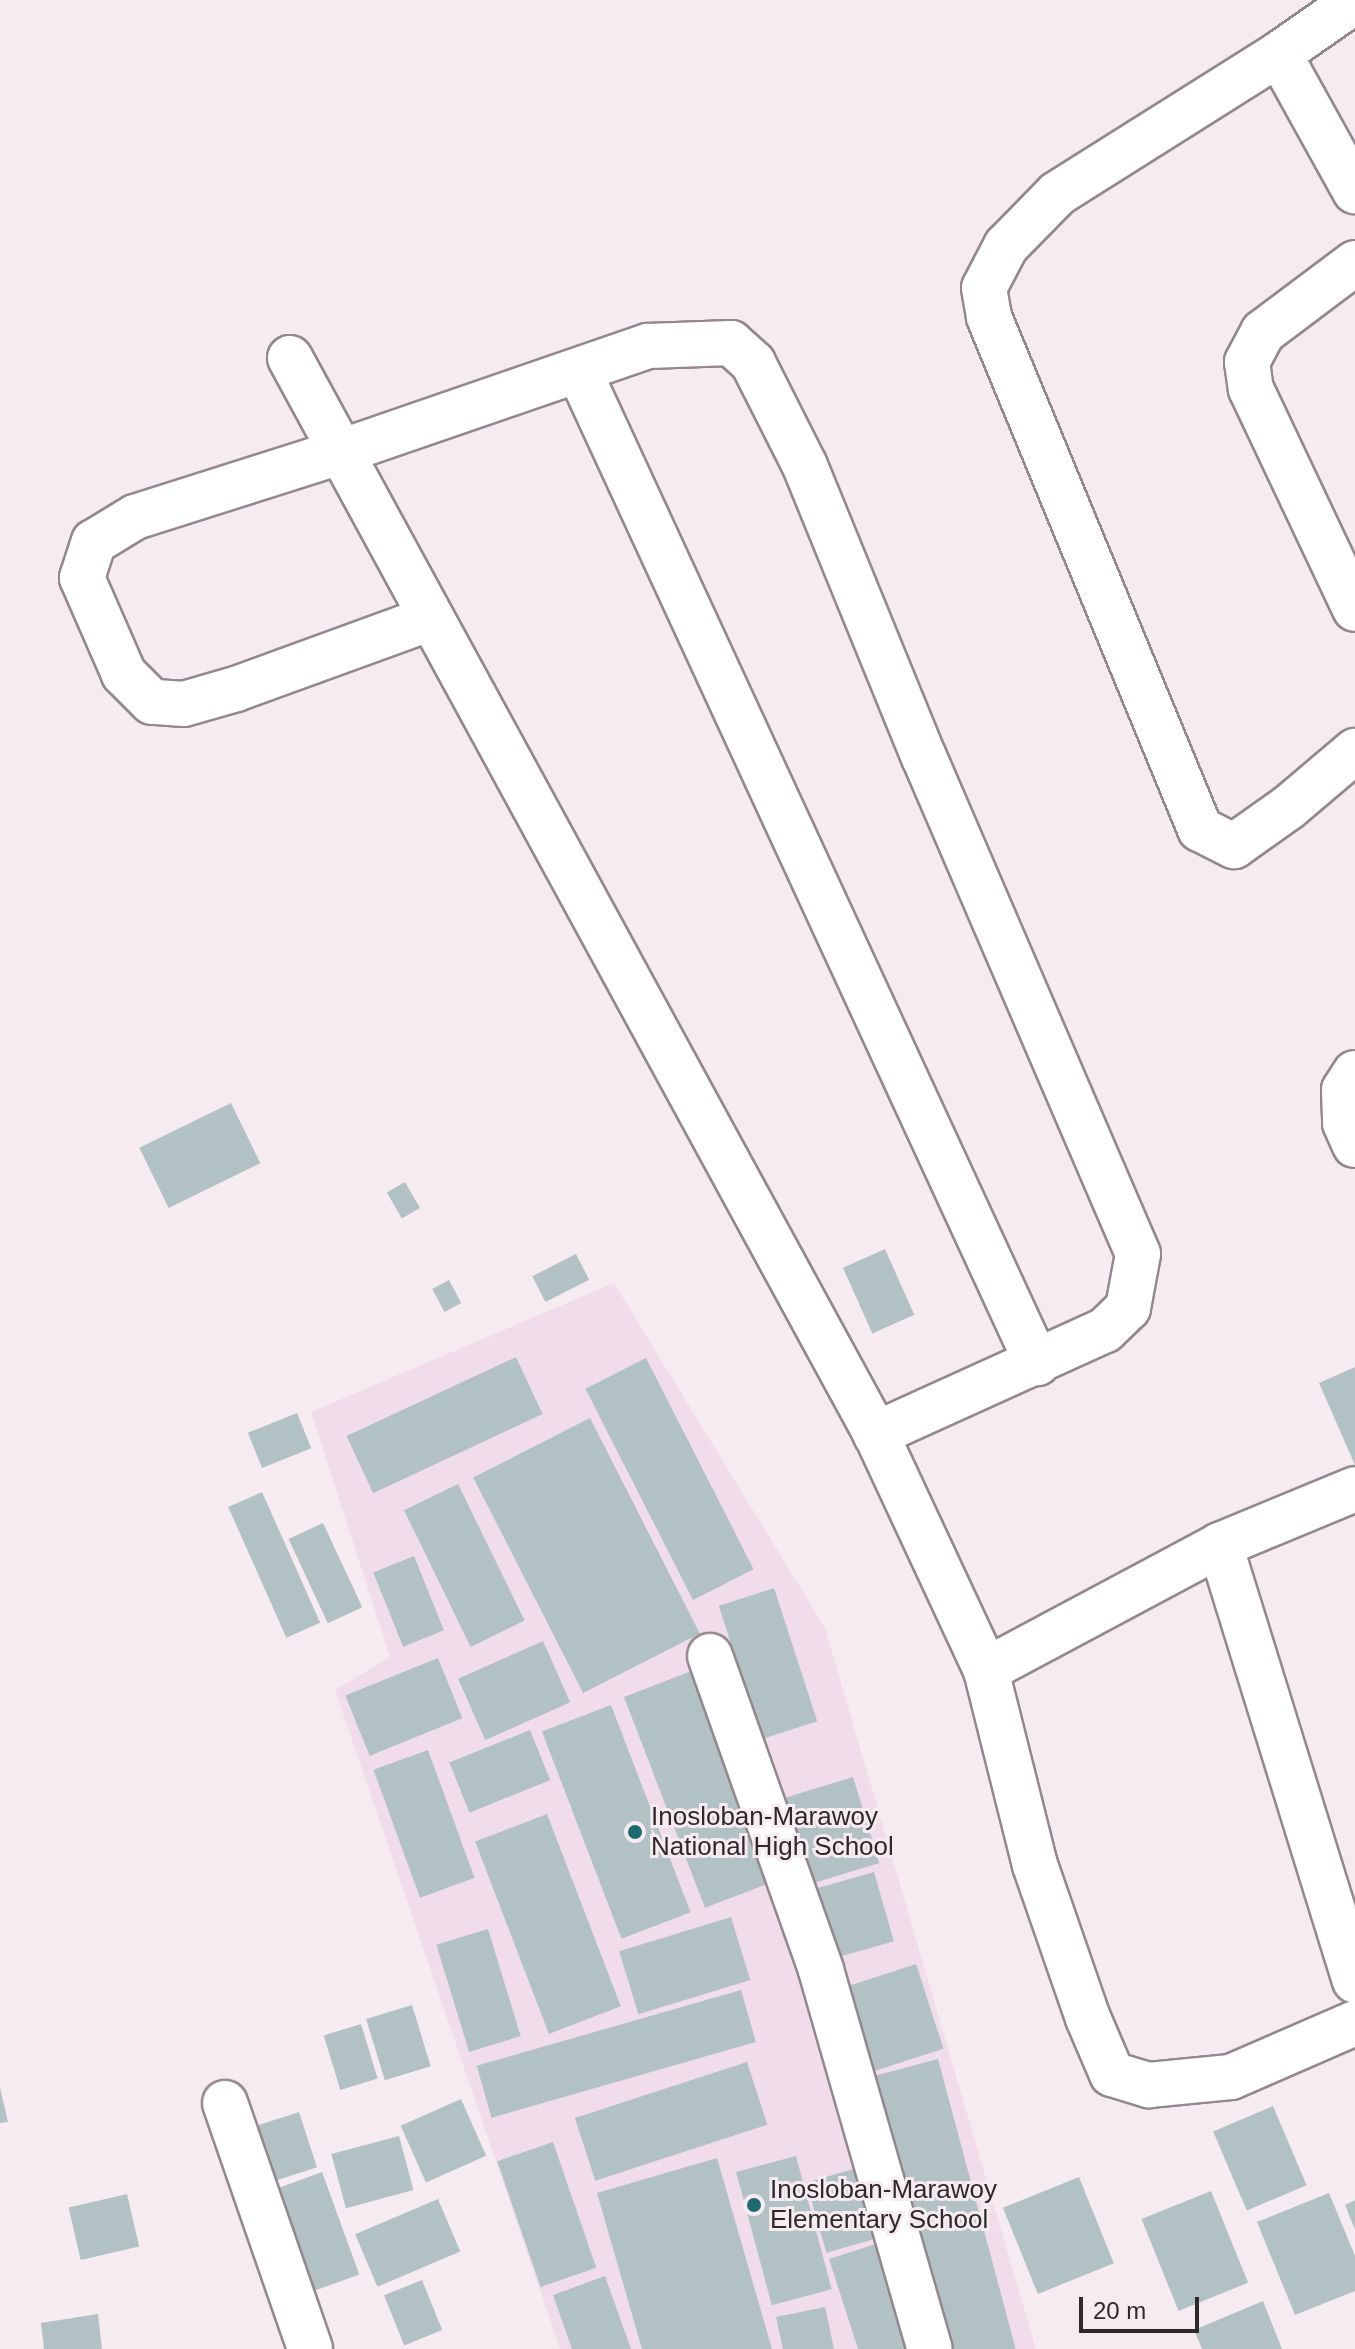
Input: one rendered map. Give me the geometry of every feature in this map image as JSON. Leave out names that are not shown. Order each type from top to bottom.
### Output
[{"type":"street","points":[[1355,1],[1279,54],[1057,194],[1006,246],[984,288],[994,329],[1200,829],[1234,846],[1289,807],[1355,751]]},
{"type":"street","points":[[1279,54],[1355,191]]},
{"type":"street","points":[[1355,263],[1263,332],[1247,362],[1251,389],[1355,609]]},
{"type":"street","points":[[431,618],[184,704],[152,702],[124,674],[82,578],[94,542],[135,517],[340,452],[648,346],[731,343],[753,363],[805,466],[930,771],[1138,1254],[1128,1308],[1105,1330],[876,1434]]},
{"type":"street","points":[[290,358],[876,1434],[986,1670],[1035,1865],[1088,2018],[1112,2074],[1149,2085],[1231,2077],[1355,2023]]},
{"type":"street","points":[[579,371],[1037,1363]]},
{"type":"street","points":[[1355,1073],[1344,1090],[1345,1123],[1355,1145]]},
{"type":"street","points":[[986,1670],[1220,1545],[1355,1489]]},
{"type":"street","points":[[1220,1545],[1355,1981]]},
{"type":"street","points":[[710,1656],[821,1970],[930,2349]]},
{"type":"street","points":[[225,2103],[310,2349]]},
{"type":"shaded area","name":"Inosloban-Marawoy National High School","points":[[614,1283],[825,1628],[1036,2349],[560,2349],[335,1690],[390,1657],[311,1412]]},
{"type":"building","points":[[231,1103],[260,1163],[169,1208],[139,1148]]},
{"type":"building","points":[[405,1182],[420,1208],[402,1218],[387,1192]]},
{"type":"building","points":[[885,1249],[914,1315],[872,1333],[843,1268]]},
{"type":"building","points":[[576,1254],[589,1280],[546,1302],[532,1276]]},
{"type":"building","points":[[449,1280],[461,1303],[444,1312],[432,1289]]},
{"type":"building","points":[[516,1357],[543,1414],[373,1493],[347,1436]]},
{"type":"building","points":[[646,1358],[754,1569],[693,1600],[585,1389]]},
{"type":"building","points":[[1355,1367],[1355,1465],[1319,1383]]},
{"type":"building","points":[[297,1413],[311,1448],[262,1468],[248,1433]]},
{"type":"building","points":[[590,1418],[700,1634],[583,1693],[473,1477]]},
{"type":"building","points":[[458,1484],[525,1621],[471,1647],[404,1510]]},
{"type":"building","points":[[262,1492],[320,1623],[286,1638],[228,1507]]},
{"type":"building","points":[[323,1523],[362,1607],[328,1623],[289,1539]]},
{"type":"building","points":[[414,1556],[444,1630],[403,1647],[373,1572]]},
{"type":"building","points":[[774,1588],[817,1721],[762,1739],[719,1606]]},
{"type":"building","points":[[543,1641],[570,1702],[485,1740],[458,1679]]},
{"type":"building","points":[[438,1658],[462,1718],[370,1756],[345,1695]]},
{"type":"building","points":[[694,1670],[775,1881],[705,1908],[624,1697]]},
{"type":"building","points":[[611,1705],[691,1912],[621,1939],[542,1732]]},
{"type":"building","points":[[530,1730],[550,1780],[470,1813],[449,1763]]},
{"type":"building","points":[[428,1750],[475,1878],[420,1898],[373,1770]]},
{"type":"building","points":[[853,1777],[879,1863],[810,1884],[784,1798]]},
{"type":"building","points":[[547,1814],[621,2006],[549,2034],[475,1842]]},
{"type":"building","points":[[874,1872],[894,1941],[833,1959],[813,1889]]},
{"type":"building","points":[[731,1917],[750,1980],[638,2014],[619,1951]]},
{"type":"building","points":[[488,1929],[521,2036],[469,2052],[436,1945]]},
{"type":"building","points":[[916,1964],[944,2049],[864,2075],[836,1990]]},
{"type":"building","points":[[741,1990],[756,2042],[492,2118],[477,2066]]},
{"type":"building","points":[[412,2005],[431,2066],[385,2080],[366,2019]]},
{"type":"building","points":[[361,2024],[378,2079],[340,2090],[324,2035]]},
{"type":"building","points":[[938,2059],[1016,2349],[946,2349],[873,2076]]},
{"type":"building","points":[[747,2062],[767,2125],[595,2181],[575,2118]]},
{"type":"building","points":[[0,2088],[8,2122],[0,2123]]},
{"type":"building","points":[[461,2099],[486,2156],[426,2182],[401,2126]]},
{"type":"building","points":[[1273,2106],[1307,2185],[1247,2211],[1213,2131]]},
{"type":"building","points":[[299,2112],[317,2167],[261,2185],[243,2130]]},
{"type":"building","points":[[399,2136],[413,2190],[346,2208],[331,2154]]},
{"type":"building","points":[[553,2142],[596,2268],[541,2287],[497,2161]]},
{"type":"building","points":[[796,2156],[832,2289],[772,2305],[736,2172]]},
{"type":"building","points":[[717,2158],[772,2349],[642,2349],[597,2193]]},
{"type":"building","points":[[864,2166],[884,2236],[826,2253],[806,2183]]},
{"type":"building","points":[[322,2172],[359,2274],[309,2293],[272,2190]]},
{"type":"building","points":[[1079,2177],[1114,2263],[1038,2294],[1003,2208]]},
{"type":"building","points":[[1211,2191],[1248,2283],[1179,2311],[1141,2219]]},
{"type":"building","points":[[1329,2193],[1355,2256],[1355,2291],[1295,2315],[1257,2222]]},
{"type":"building","points":[[127,2194],[139,2247],[81,2260],[69,2207]]},
{"type":"building","points":[[438,2199],[460,2251],[377,2287],[355,2234]]},
{"type":"building","points":[[1355,2200],[1355,2230],[1345,2205]]},
{"type":"building","points":[[885,2241],[919,2349],[858,2349],[829,2259]]},
{"type":"building","points":[[605,2276],[631,2349],[572,2349],[553,2295]]},
{"type":"building","points":[[422,2280],[442,2330],[404,2345],[384,2295]]},
{"type":"building","points":[[1263,2301],[1282,2349],[1202,2349],[1194,2330]]},
{"type":"building","points":[[825,2307],[834,2349],[783,2349],[776,2317]]},
{"type":"building","points":[[98,2314],[102,2349],[44,2349],[41,2323]]},
{"type":"place","name":"Inosloban-Marawoy National High School","points":[[635,1832]]},
{"type":"place","name":"Inosloban-Marawoy Elementary School","points":[[754,2205]]}]
